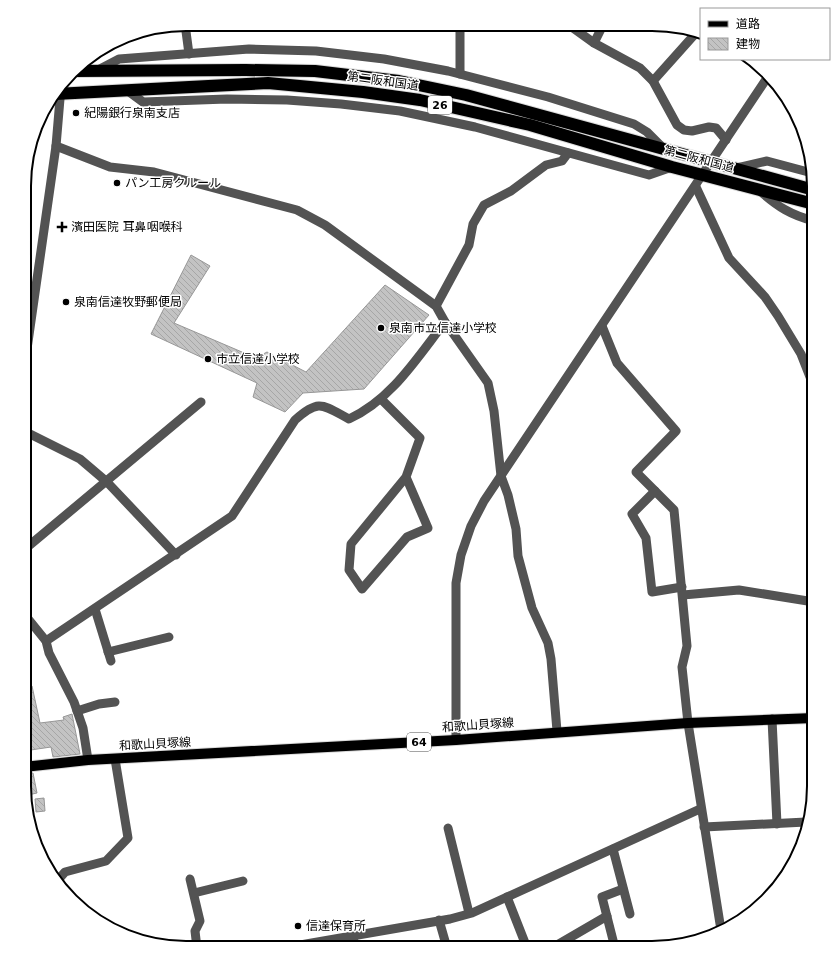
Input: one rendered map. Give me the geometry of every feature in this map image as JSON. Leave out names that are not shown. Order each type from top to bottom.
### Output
[{"type":"highway","name":"第二阪和国道","points":[[83,71],[315,71],[399,81],[466,95],[807,188]]},
{"type":"highway","name":"第二阪和国道","points":[[63,92],[128,91],[268,83],[363,92],[420,100],[530,125],[704,176],[807,202]]},
{"type":"main road","name":"和歌山貝塚線","points":[[31,766],[88,760],[456,740],[557,731],[688,723],[807,718]]},
{"type":"street","points":[[186,31],[189,54]]},
{"type":"street","points":[[460,31],[460,74]]},
{"type":"street","points":[[577,31],[594,44],[640,68],[653,81],[677,125],[684,130],[692,131],[709,127],[716,128],[726,140]]},
{"type":"street","points":[[594,44],[600,31]]},
{"type":"street","points":[[653,81],[693,36]]},
{"type":"street","points":[[96,71],[119,59],[249,49],[316,51],[384,59],[460,74],[548,97],[634,124],[647,132],[663,148]]},
{"type":"street","points":[[456,740],[456,583],[461,555],[471,526],[484,501],[704,176],[712,161],[765,80]]},
{"type":"street","points":[[128,91],[143,102],[227,99],[287,100],[341,104],[400,112],[475,127],[649,175],[672,167]]},
{"type":"street","points":[[31,318],[56,146],[59,98]]},
{"type":"street","points":[[56,146],[110,167],[154,172],[297,210],[325,225],[436,306],[445,322],[488,384],[494,411],[501,476],[516,529],[518,556],[532,608],[548,643],[551,659],[557,731]]},
{"type":"street","points":[[436,306],[469,245],[472,224],[484,206],[511,191],[546,165],[562,161],[568,153]]},
{"type":"street","points":[[737,168],[767,161],[807,172]]},
{"type":"street","points":[[696,187],[729,258],[765,297],[801,354],[807,369]]},
{"type":"street","points":[[759,190],[779,208],[798,217],[807,219]]},
{"type":"street","points":[[46,641],[232,516],[295,420],[306,410],[323,405],[349,419],[381,399],[404,375],[445,322]]},
{"type":"street","points":[[602,326],[618,363],[676,431],[636,472],[674,510],[687,646],[682,667],[688,723],[700,810],[720,925]]},
{"type":"street","points":[[381,399],[420,438],[406,477],[351,544],[349,570],[362,589],[407,537],[428,528],[406,477]]},
{"type":"street","points":[[31,544],[201,402]]},
{"type":"street","points":[[31,434],[80,459],[107,482],[176,555]]},
{"type":"street","points":[[655,491],[632,514],[646,538],[652,592],[739,590],[807,601]]},
{"type":"street","points":[[94,609],[110,657],[169,637]]},
{"type":"street","points":[[31,622],[46,641],[49,653],[66,684],[84,728],[88,760]]},
{"type":"street","points":[[77,711],[115,702]]},
{"type":"street","points":[[772,719],[777,824]]},
{"type":"street","points":[[61,877],[65,872],[106,862],[128,838],[115,759]]},
{"type":"street","points":[[324,941],[469,913],[700,810]]},
{"type":"street","points":[[704,827],[803,822]]},
{"type":"street","points":[[448,828],[469,913]]},
{"type":"street","points":[[613,849],[630,914]]},
{"type":"street","points":[[190,879],[200,921],[195,931],[196,941]]},
{"type":"street","points":[[194,894],[243,881]]},
{"type":"street","points":[[613,941],[602,897],[623,889]]},
{"type":"street","points":[[507,897],[524,941]]},
{"type":"street","points":[[564,941],[607,916]]},
{"type":"street","points":[[439,920],[445,941]]},
{"type":"street","points":[[353,936],[354,941]]},
{"type":"building","name":"泉南市立信達小学校","points":[[191,255],[210,266],[174,323],[256,358],[267,352],[306,372],[385,285],[429,315],[364,389],[303,393],[285,412],[253,397],[257,383],[151,334]]},
{"type":"building","points":[[31,686],[40,723],[64,720],[63,717],[72,714],[80,754],[53,757],[51,747],[31,750]]},
{"type":"building","points":[[31,773],[33,773],[37,793],[31,794]]},
{"type":"building","points":[[44,798],[45,811],[36,812],[35,799]]},
{"type":"place","name":"紀陽銀行泉南支店","points":[[76,113]]},
{"type":"place","name":"パン工房クルール","points":[[117,183]]},
{"type":"place","name":"濱田医院 耳鼻咽喉科","points":[[62,227]]},
{"type":"place","name":"泉南信達牧野郵便局","points":[[66,302]]},
{"type":"place","name":"泉南市立信達小学校","points":[[381,328]]},
{"type":"place","name":"市立信達小学校","points":[[208,359]]},
{"type":"place","name":"信達保育所","points":[[298,926]]}]
